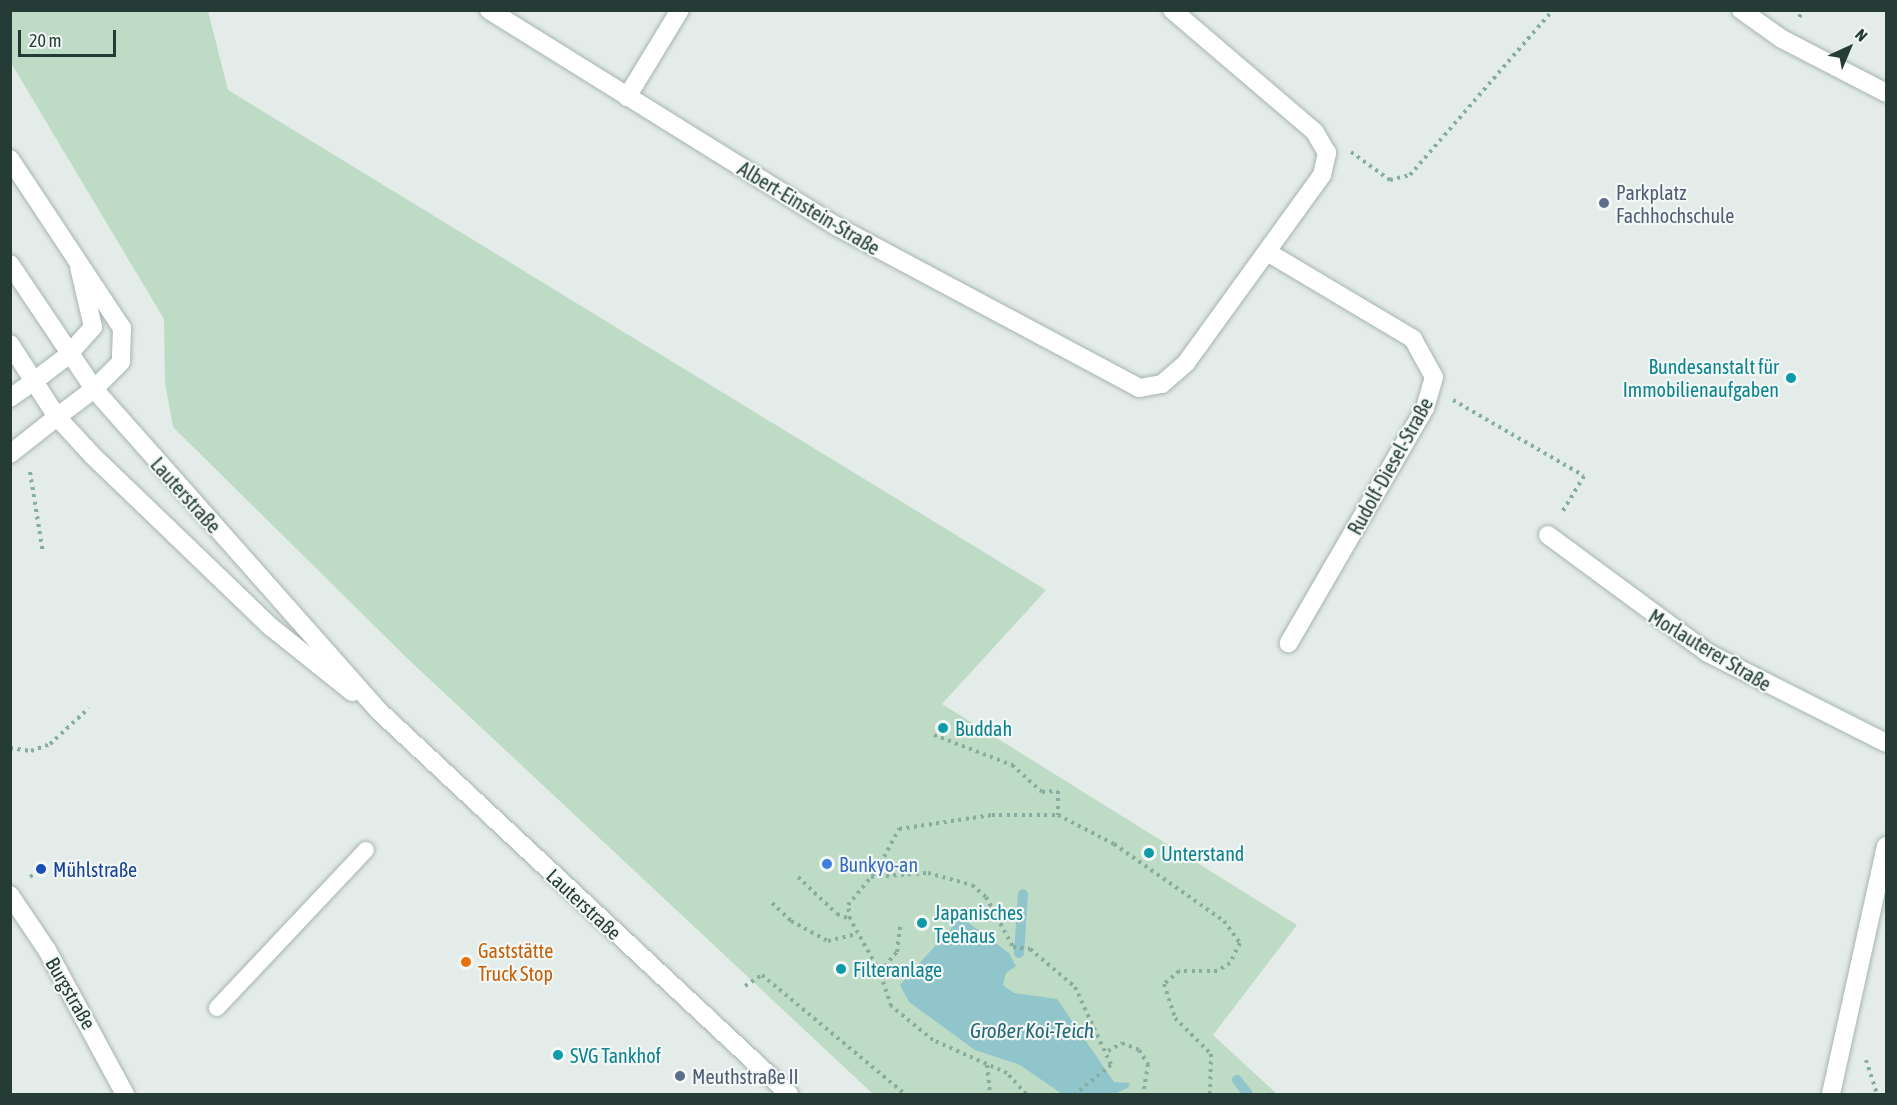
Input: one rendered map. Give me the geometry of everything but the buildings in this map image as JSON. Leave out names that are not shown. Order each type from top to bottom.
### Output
[{"type":"street","name":"Albert-Einstein-Straße","points":[[489,10],[836,226],[1139,388],[1162,384],[1186,363],[1269,253]]},
{"type":"street","points":[[627,97],[680,10]]},
{"type":"street","points":[[1172,10],[1314,132],[1327,153],[1322,175],[1269,253]]},
{"type":"street","points":[[1741,10],[1782,39],[1887,93]]},
{"type":"street","points":[[10,159],[122,328],[121,362],[94,389],[10,454]]},
{"type":"street","name":"Rudolf-Diesel-Straße","points":[[1269,253],[1413,339],[1432,365],[1433,388],[1289,643]]},
{"type":"street","points":[[10,398],[67,356],[93,327],[76,257]]},
{"type":"street","name":"Lauterstraße","points":[[10,264],[67,356],[94,389],[380,712],[789,1095]]},
{"type":"street","name":"Lauterstraße","points":[[10,344],[57,417],[270,627],[380,712]]},
{"type":"street","name":"Morlauterer Straße","points":[[1548,535],[1708,653],[1887,743]]},
{"type":"street","points":[[1831,1095],[1887,846]]},
{"type":"street","name":"Burgstraße","points":[[10,895],[47,950],[125,1095]]},
{"type":"lane","points":[[217,1008],[366,850]]},
{"type":"path","points":[[1344,152],[1357,152],[1390,180],[1410,175],[1553,10]]},
{"type":"path","points":[[1799,17],[1804,10]]},
{"type":"path","points":[[1433,388],[1584,476],[1548,535]]},
{"type":"path","points":[[29,468],[43,553]]},
{"type":"path","points":[[10,748],[31,751],[50,744],[89,708]]},
{"type":"path","points":[[934,735],[1012,765],[1042,792],[1058,791],[1058,815]]},
{"type":"path","points":[[1026,1095],[1007,1073],[987,1065],[914,1026],[891,1006],[880,972],[850,919],[848,905],[871,877],[899,829],[992,815],[1058,815],[1184,891],[1224,921],[1240,943],[1225,967],[1179,971],[1164,984],[1175,1018],[1211,1054],[1210,1095]]},
{"type":"path","points":[[30,877],[42,869]]},
{"type":"path","points":[[871,877],[928,873],[972,885],[986,897],[1013,947],[1030,949],[1075,987],[1093,1032],[1108,1051],[1111,1065],[1075,1095]]},
{"type":"path","points":[[798,877],[837,914],[850,919]]},
{"type":"path","points":[[772,903],[791,921],[828,940],[857,934]]},
{"type":"path","points":[[880,972],[897,952],[900,926]]},
{"type":"path","points":[[745,986],[762,975],[905,1095]]},
{"type":"path","points":[[1108,1051],[1122,1043],[1139,1050],[1148,1064],[1143,1095]]},
{"type":"path","points":[[1865,1055],[1877,1095]]},
{"type":"path","points":[[987,1065],[990,1095]]},
{"type":"green space","points":[[10,11],[208,11],[228,90],[1046,590],[942,704],[1297,925],[1213,1035],[1277,1094],[873,1094],[408,659],[173,427],[165,383],[164,319],[11,63]]},
{"type":"water","name":"Großer Koi-Teich","points":[[961,917],[1009,953],[1016,966],[1006,973],[1003,985],[1014,993],[1057,999],[1114,1082],[1130,1083],[1128,1088],[1114,1094],[1062,1094],[1020,1065],[975,1050],[909,1002],[900,985]]},
{"type":"waterway","points":[[1019,953],[1023,894]]},
{"type":"waterway","points":[[1237,1080],[1248,1094]]},
{"type":"place","name":"Parkplatz Fachhochschule","points":[[1604,203]]},
{"type":"place","name":"Bundesanstalt für Immobilienaufgaben","points":[[1791,378]]},
{"type":"place","name":"Buddah","points":[[943,728]]},
{"type":"place","name":"Unterstand","points":[[1149,853]]},
{"type":"place","name":"Bunkyo-an","points":[[827,864]]},
{"type":"place","name":"Mühlstraße","points":[[41,869]]},
{"type":"place","name":"Japanisches Teehaus","points":[[922,923]]},
{"type":"place","name":"Gaststätte Truck Stop","points":[[466,962]]},
{"type":"place","name":"Filteranlage","points":[[841,969]]},
{"type":"place","name":"SVG Tankhof","points":[[558,1055]]},
{"type":"place","name":"Meuthstraße II","points":[[680,1076]]}]
